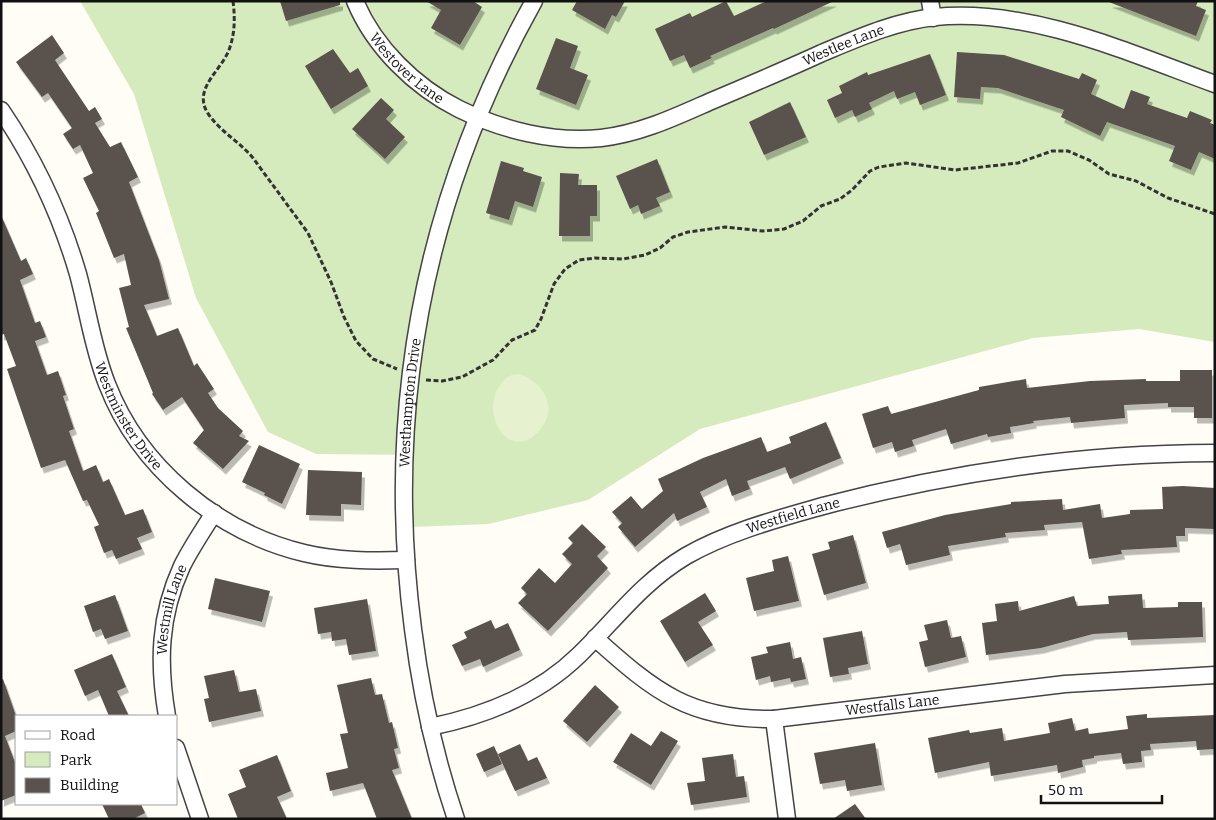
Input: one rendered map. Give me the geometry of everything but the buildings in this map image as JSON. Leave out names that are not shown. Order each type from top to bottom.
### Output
[{"type":"street","name":"Westover Lane","points":[[355,1],[374,35],[397,63],[432,92],[451,105],[477,118]]},
{"type":"street","name":"Westhampton Drive","points":[[456,819],[430,727],[416,652],[406,560],[404,466],[410,374],[425,287],[455,176],[477,118],[507,52],[534,1]]},
{"type":"street","points":[[930,1],[932,18]]},
{"type":"street","name":"Westlee Lane","points":[[477,118],[507,128],[557,138],[587,139],[618,135],[680,114],[864,36],[896,25],[950,16],[991,18],[1050,27],[1215,84]]},
{"type":"street","name":"Westminster Drive","points":[[1,110],[28,153],[57,215],[78,275],[106,384],[122,416],[140,445],[164,473],[214,513],[253,535],[280,546],[305,553],[349,559],[406,560]]},
{"type":"street","name":"Westfield Lane","points":[[430,727],[482,714],[526,694],[559,672],[650,581],[686,556],[727,536],[804,512],[887,490],[1010,467],[1126,454],[1215,453]]},
{"type":"street","name":"Westmill Lane","points":[[167,715],[161,662],[164,621],[172,592],[183,566],[214,513]]},
{"type":"street","name":"Westfalls Lane","points":[[595,638],[651,685],[692,707],[733,717],[774,719],[1065,684],[1215,675]]},
{"type":"street","points":[[774,719],[788,819]]},
{"type":"street","points":[[178,754],[200,819]]},
{"type":"path","points":[[234,1],[234,25],[230,48],[222,65],[204,89],[204,106],[223,130],[254,158],[308,234],[356,341],[373,359],[420,379],[452,380],[462,377],[493,360],[512,340],[535,330],[554,284],[565,269],[579,260],[595,258],[623,259],[645,255],[660,248],[673,237],[688,232],[725,226],[763,231],[784,229],[803,221],[821,206],[840,199],[870,172],[879,167],[906,163],[954,170],[1018,162],[1052,152],[1068,151],[1089,160],[1109,174],[1136,181],[1168,198],[1215,214]]},
{"type":"green space","points":[[80,1],[1215,1],[1215,342],[1139,329],[1033,338],[700,429],[588,500],[488,524],[413,527],[414,455],[316,454],[268,432],[196,298],[134,94]]},
{"type":"green space","points":[[519,374],[535,382],[541,388],[548,403],[547,419],[542,427],[531,438],[520,442],[510,440],[502,433],[496,423],[493,411],[494,398],[500,385],[508,377]]}]
